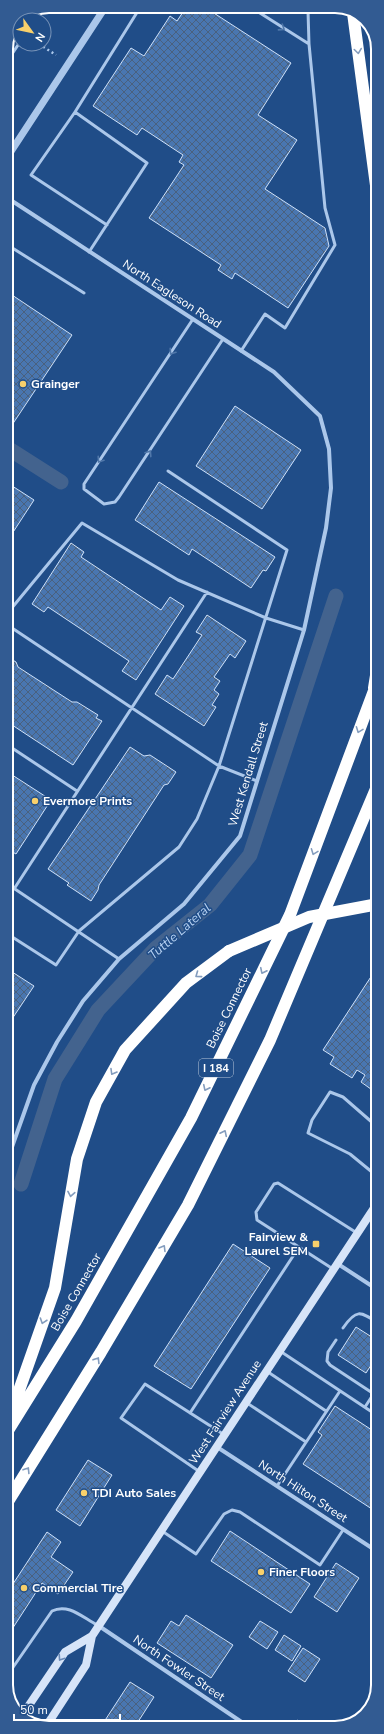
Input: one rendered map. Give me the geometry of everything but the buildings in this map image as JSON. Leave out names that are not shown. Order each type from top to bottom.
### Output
[{"type":"highway","points":[[354,19],[371,148]]},
{"type":"highway","name":"Boise Connector","points":[[13,1422],[76,1321],[191,1118],[290,915],[371,699]]},
{"type":"highway","name":"I 184","points":[[13,1493],[101,1352],[188,1205],[270,1040],[371,801]]},
{"type":"highway","points":[[13,1409],[55,1288],[77,1159],[96,1102],[125,1050],[186,983],[229,952],[309,917],[371,905]]},
{"type":"main road","name":"West Fairview Avenue","points":[[50,1721],[86,1665],[92,1636],[371,1212]]},
{"type":"main road","name":"West Fairview Avenue","points":[[25,1712],[65,1652],[92,1636]]},
{"type":"street","points":[[13,148],[101,13]]},
{"type":"street","name":"North Eagleson Road","points":[[13,202],[274,372],[320,416]]},
{"type":"street","name":"West Kendall Street","points":[[13,1142],[34,1085],[56,1042],[83,1000],[119,959],[184,904],[240,836],[304,630],[326,528],[331,488],[329,449],[320,416]]},
{"type":"street","points":[[335,1266],[371,1286]]},
{"type":"street","name":"North Hilton Street","points":[[217,1447],[371,1548]]},
{"type":"street","name":"North Fowler Street","points":[[99,1626],[239,1721]]},
{"type":"lane","points":[[107,225],[31,175],[75,112],[137,13]]},
{"type":"lane","points":[[260,13],[309,44]]},
{"type":"lane","points":[[241,351],[265,314],[285,328],[335,245],[325,208],[309,44],[308,13]]},
{"type":"lane","points":[[75,112],[147,164],[90,252]]},
{"type":"lane","points":[[13,247],[84,293]]},
{"type":"lane","points":[[193,319],[84,484],[84,489],[104,504],[111,504],[119,497],[224,339]]},
{"type":"lane","points":[[13,937],[56,965],[79,931],[178,847],[197,819],[218,766],[287,550],[168,471]]},
{"type":"lane","points":[[13,607],[82,523],[178,580],[266,618],[304,630]]},
{"type":"lane","points":[[119,959],[14,889],[207,592]]},
{"type":"lane","points":[[13,629],[218,766],[257,781]]},
{"type":"lane","points":[[13,749],[78,791]]},
{"type":"lane","points":[[371,1121],[343,1097],[330,1092],[312,1120],[308,1133],[350,1154],[371,1172]]},
{"type":"lane","points":[[335,1266],[299,1247],[258,1220],[255,1215],[274,1184],[278,1183],[357,1232]]},
{"type":"lane","points":[[190,1413],[299,1247]]},
{"type":"lane","points":[[344,1328],[352,1316],[360,1313],[371,1318]]},
{"type":"lane","points":[[336,1340],[328,1352],[327,1361],[330,1365],[371,1392]]},
{"type":"lane","points":[[280,1351],[371,1411]]},
{"type":"lane","points":[[266,1372],[326,1410]]},
{"type":"lane","points":[[200,1472],[121,1418],[145,1384],[224,1435]]},
{"type":"lane","points":[[277,1486],[340,1391]]},
{"type":"lane","points":[[365,1407],[371,1398]]},
{"type":"lane","points":[[246,1403],[306,1442]]},
{"type":"lane","points":[[162,1531],[196,1554],[224,1514],[232,1510],[240,1512],[320,1565],[343,1530]]},
{"type":"lane","points":[[13,1667],[52,1611],[59,1607],[65,1607],[99,1626]]},
{"type":"path","points":[[51,52],[56,55]]},
{"type":"waterway","points":[[13,451],[61,482]]},
{"type":"waterway","name":"Tuttle Lateral","points":[[21,1184],[55,1079],[98,1010],[156,948],[210,905],[250,855],[336,596]]},
{"type":"place","name":"Grainger","points":[[23,384]]},
{"type":"place","name":"Evermore Prints","points":[[35,801]]},
{"type":"place","name":"Fairview & Laurel SEM","points":[[316,1244]]},
{"type":"place","name":"TDI Auto Sales","points":[[84,1493]]},
{"type":"place","name":"Finer Floors","points":[[261,1572]]},
{"type":"place","name":"Commercial Tire","points":[[24,1588]]}]
